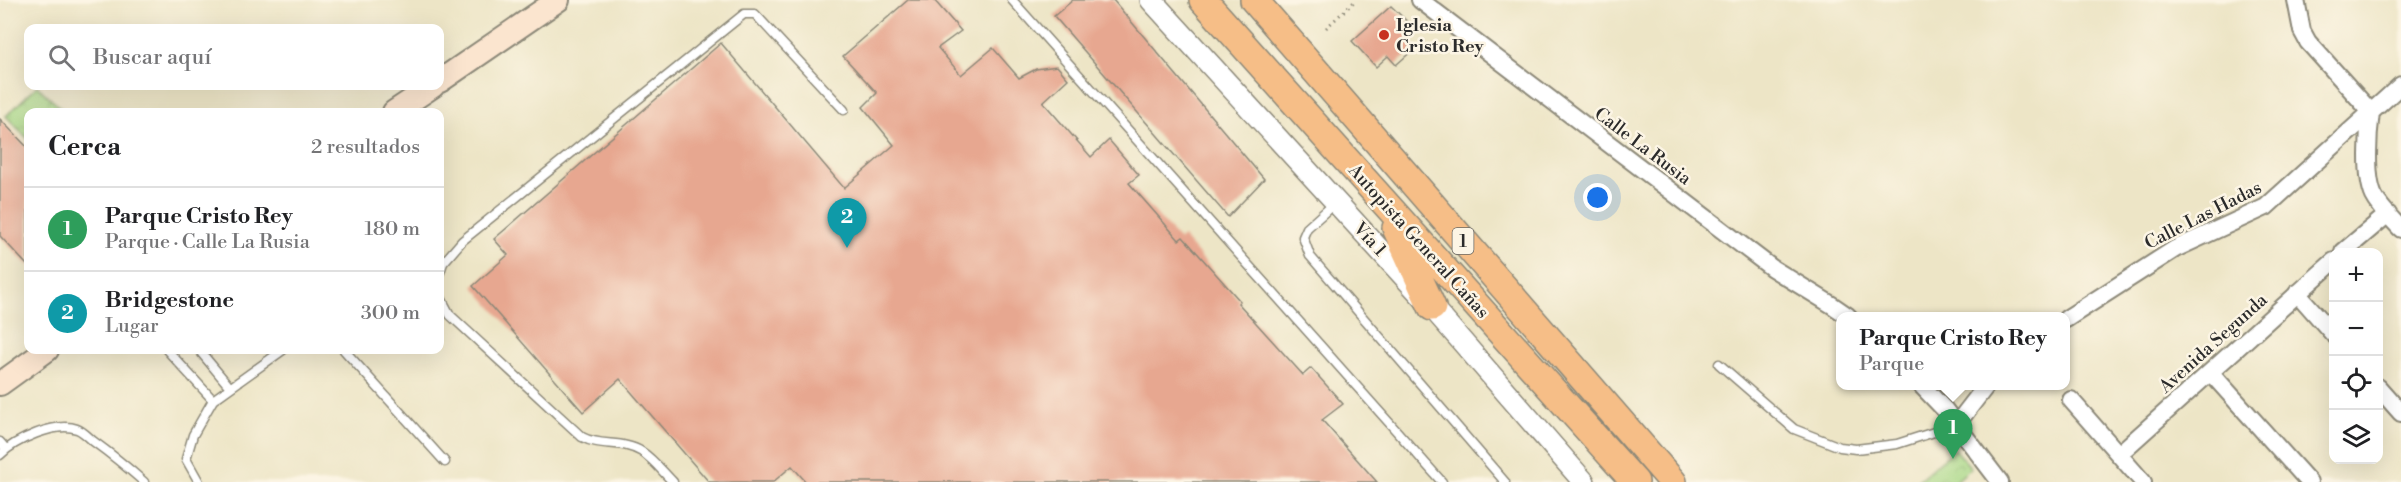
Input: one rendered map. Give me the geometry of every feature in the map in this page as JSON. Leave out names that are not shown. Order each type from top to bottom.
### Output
[{"type":"highway","name":"Autopista General Cañas","points":[[1203,0],[1635,482]]},
{"type":"highway","name":"Autopista General Cañas","points":[[1254,0],[1673,482]]},
{"type":"highway","points":[[1384,203],[1432,307]]},
{"type":"main road","points":[[444,78],[558,0]]},
{"type":"main road","points":[[400,108],[427,90]]},
{"type":"main road","points":[[0,384],[41,354]]},
{"type":"street","name":"Vía 1","points":[[1151,0],[1432,307],[1584,482]]},
{"type":"street","name":"Calle La Rusia","points":[[1420,0],[1772,268],[1842,312]]},
{"type":"street","points":[[2296,0],[2302,31],[2308,42],[2371,112],[2367,140],[2372,191],[2375,199],[2401,229]]},
{"type":"street","name":"Calle Las Hadas","points":[[2070,316],[2175,249],[2266,207],[2401,85]]},
{"type":"street","points":[[2348,248],[2388,214]]},
{"type":"street","name":"Avenida Segunda","points":[[2119,454],[2329,265]]},
{"type":"street","points":[[2297,293],[2329,330]]},
{"type":"street","points":[[2211,373],[2309,482]]},
{"type":"street","points":[[1927,390],[2000,482]]},
{"type":"street","points":[[1956,425],[1983,390]]},
{"type":"street","points":[[2383,392],[2401,413]]},
{"type":"street","points":[[2071,400],[2143,482]]},
{"type":"lane","points":[[1012,0],[1442,482]]},
{"type":"lane","points":[[444,262],[462,241],[744,14],[755,14],[844,110]]},
{"type":"lane","points":[[1336,202],[1307,228],[1303,237],[1310,256],[1505,482]]},
{"type":"lane","points":[[444,304],[450,315],[582,437],[589,441],[630,447],[642,452],[673,482]]},
{"type":"lane","points":[[171,354],[213,400]]},
{"type":"lane","points":[[202,354],[229,386]]},
{"type":"lane","points":[[199,482],[186,459],[193,435],[213,400],[229,386],[277,354]]},
{"type":"lane","points":[[348,354],[446,462]]},
{"type":"lane","points":[[1719,364],[1794,429],[1818,441],[1840,447],[1856,449],[1897,444],[1956,425]]},
{"type":"lane","points":[[2,448],[34,433],[53,429],[77,429],[122,462],[144,482]]},
{"type":"path","points":[[1326,28],[1356,0]]},
{"type":"green space","points":[[33,90],[41,90],[61,108],[24,108],[24,135],[6,116]]},
{"type":"green space","points":[[1955,449],[1971,468],[1955,482],[1916,482]]},
{"type":"building","points":[[908,0],[934,0],[961,31],[938,48],[961,75],[993,48],[1019,78],[1036,69],[1057,66],[1068,79],[1043,102],[1091,157],[1109,140],[1139,175],[1129,183],[1179,240],[1183,237],[1240,301],[1238,303],[1303,375],[1311,368],[1343,404],[1322,420],[1377,482],[806,482],[792,466],[773,482],[709,482],[620,379],[583,412],[473,286],[508,255],[494,239],[721,43],[844,188],[894,145],[863,107],[877,93],[843,56]]},
{"type":"building","points":[[1073,0],[1113,0],[1264,179],[1228,217],[1054,16]]},
{"type":"building","name":"Iglesia Cristo Rey","points":[[1391,6],[1417,31],[1406,40],[1414,49],[1396,65],[1388,56],[1376,67],[1352,41]]},
{"type":"building","points":[[0,119],[24,144],[24,262],[0,236]]},
{"type":"place","name":"Iglesia Cristo Rey","points":[[1384,35]]},
{"type":"place","name":"Bridgestone","points":[[847,248]]},
{"type":"place","name":"Parque Cristo Rey","points":[[1953,459]]}]
